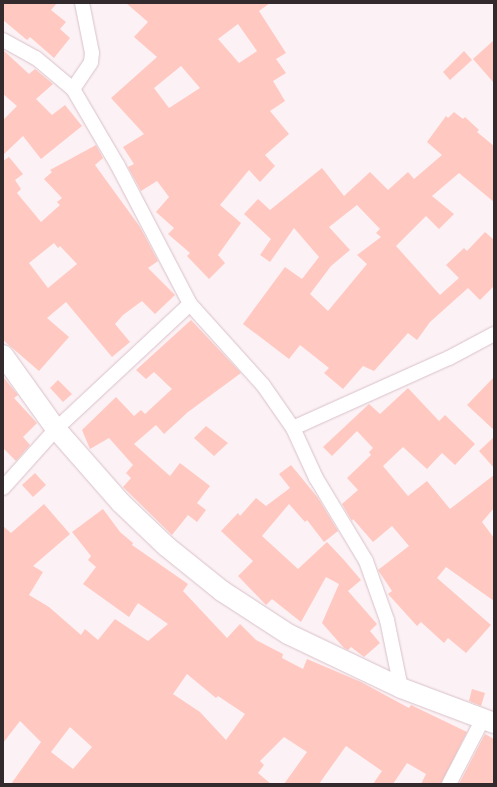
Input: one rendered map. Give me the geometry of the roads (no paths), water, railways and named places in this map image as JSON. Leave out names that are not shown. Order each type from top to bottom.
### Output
[{"type":"street","points":[[73,90],[91,62],[92,53],[82,3]]},
{"type":"street","points":[[3,40],[36,58],[73,90],[118,166],[190,304],[263,385],[293,428],[316,478],[366,561],[387,620],[402,688]]},
{"type":"street","points":[[3,488],[56,429],[190,304]]},
{"type":"street","points":[[293,428],[449,358],[494,334]]},
{"type":"street","points":[[3,355],[56,429],[127,508],[166,546],[222,591],[288,634],[402,688],[488,721],[449,784]]}]
